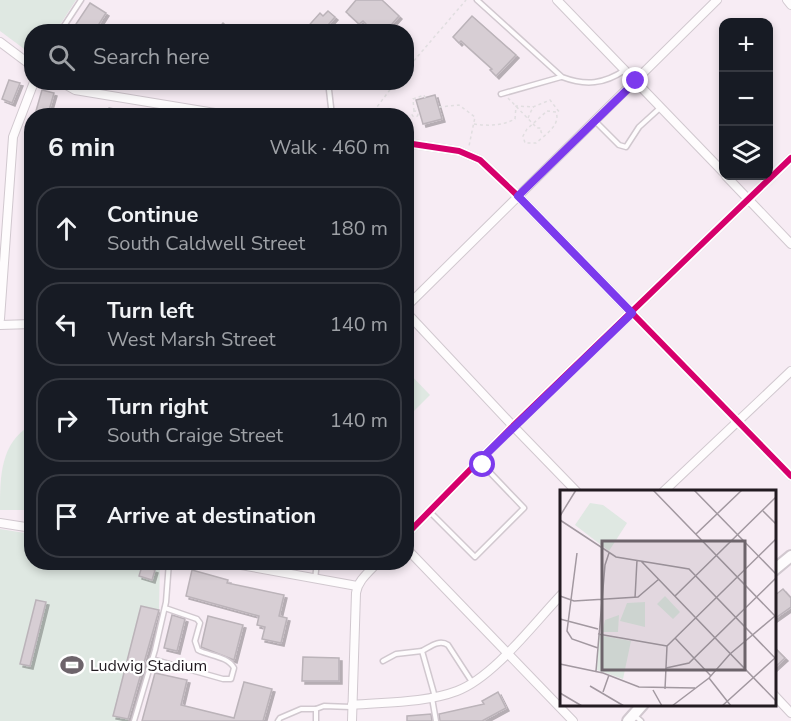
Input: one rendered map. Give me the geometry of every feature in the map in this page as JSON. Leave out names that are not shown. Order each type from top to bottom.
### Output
[{"type":"street","points":[[557,0],[719,168]]},
{"type":"street","points":[[414,299],[717,0]]},
{"type":"street","points":[[787,0],[791,5]]},
{"type":"street","points":[[0,42],[24,60]]},
{"type":"street","points":[[24,108],[31,90]]},
{"type":"street","points":[[75,90],[171,108]]},
{"type":"street","points":[[0,319],[13,137],[24,108]]},
{"type":"street","points":[[414,143],[459,151],[480,160],[518,196],[791,476]]},
{"type":"street","points":[[414,527],[513,426],[791,158]]},
{"type":"street","points":[[730,180],[791,244]]},
{"type":"street","points":[[414,321],[575,490]]},
{"type":"street","points":[[0,325],[24,324]]},
{"type":"street","points":[[665,490],[791,371]]},
{"type":"street","points":[[0,523],[24,527]]},
{"type":"street","points":[[414,556],[573,721]]},
{"type":"street","points":[[776,568],[791,556]]},
{"type":"street","points":[[266,570],[357,586]]},
{"type":"street","points":[[352,721],[357,586],[370,570]]},
{"type":"street","points":[[352,706],[434,697],[458,691],[481,679],[560,595]]},
{"type":"street","points":[[776,697],[791,712]]},
{"type":"street","points":[[634,719],[642,706]]},
{"type":"lane","points":[[65,24],[81,0]]},
{"type":"lane","points":[[477,0],[562,77],[575,82],[596,84],[612,79],[625,70]]},
{"type":"lane","points":[[502,93],[562,77]]},
{"type":"lane","points":[[329,90],[331,108]]},
{"type":"lane","points":[[595,121],[619,145],[626,147],[639,127],[661,107]]},
{"type":"lane","points":[[429,512],[475,557],[524,508],[479,461]]},
{"type":"lane","points":[[134,721],[165,608],[168,570]]},
{"type":"lane","points":[[315,579],[316,570]]},
{"type":"lane","points":[[152,659],[223,679],[231,679],[234,668],[226,659],[198,650],[195,641],[200,623],[197,619],[165,608]]},
{"type":"lane","points":[[383,661],[396,654],[422,651],[438,643],[446,643],[473,683]]},
{"type":"lane","points":[[422,651],[434,697],[436,721]]},
{"type":"lane","points":[[278,721],[301,709],[352,706]]},
{"type":"lane","points":[[316,709],[316,721]]},
{"type":"lane","points":[[292,712],[292,721]]},
{"type":"path","points":[[414,61],[466,0]]},
{"type":"path","points":[[376,108],[390,90]]},
{"type":"path","points":[[502,93],[537,128],[540,128],[540,132],[544,135]]},
{"type":"path","points":[[414,108],[413,99],[424,95],[425,98]]},
{"type":"path","points":[[516,106],[534,106],[550,100],[558,112],[557,122],[544,135],[534,144],[525,143],[523,136],[533,123],[548,111],[558,112]]},
{"type":"path","points":[[439,107],[460,105],[475,117],[468,154]]},
{"type":"path","points":[[474,124],[489,126],[510,122],[516,118],[516,106]]},
{"type":"path","points":[[528,119],[534,106]]},
{"type":"path","points":[[414,111],[418,113],[414,116]]},
{"type":"shaded area","points":[[0,0],[76,0],[61,24],[24,24],[24,49],[0,31]]},
{"type":"shaded area","points":[[414,378],[430,395],[414,411]]},
{"type":"shaded area","points":[[24,430],[24,510],[0,510],[0,485],[4,462],[13,441]]},
{"type":"shaded area","name":"Ludwig Stadium","points":[[0,529],[24,533],[24,570],[160,570],[159,609],[128,721],[0,721]]},
{"type":"building","points":[[356,0],[382,0],[399,16],[392,24],[366,24],[363,21],[359,24],[346,12]]},
{"type":"building","points":[[90,3],[106,13],[99,24],[76,24]]},
{"type":"building","points":[[328,11],[335,17],[329,24],[310,24],[320,13],[323,16]]},
{"type":"building","points":[[472,16],[516,55],[496,76],[490,70],[492,69],[461,41],[459,43],[453,37]]},
{"type":"building","points":[[9,80],[20,83],[12,103],[2,99]]},
{"type":"building","points":[[42,90],[54,93],[50,108],[37,108]]},
{"type":"building","points":[[435,95],[442,119],[423,124],[416,100]]},
{"type":"building","points":[[141,570],[155,570],[152,580],[139,576]]},
{"type":"building","points":[[192,570],[228,580],[227,583],[284,595],[279,616],[287,618],[281,643],[262,639],[265,627],[257,625],[259,616],[186,596]]},
{"type":"building","points":[[783,589],[791,598],[791,607],[776,618],[776,594]]},
{"type":"building","points":[[36,600],[46,602],[30,666],[20,664]]},
{"type":"building","points":[[141,606],[159,610],[128,719],[113,716]]},
{"type":"building","points":[[172,615],[185,619],[177,651],[164,648]]},
{"type":"building","points":[[208,616],[243,625],[234,660],[201,647]]},
{"type":"building","points":[[776,649],[785,658],[776,666]]},
{"type":"building","points":[[303,657],[339,658],[339,681],[302,681]]},
{"type":"building","points":[[155,673],[187,680],[181,705],[234,718],[244,682],[272,689],[263,721],[142,721]]},
{"type":"building","points":[[498,692],[506,708],[482,721],[440,721],[439,714],[484,704],[482,701]]},
{"type":"building","points":[[431,714],[432,721],[407,721],[407,716]]},
{"type":"cycle path","points":[[414,144],[459,151],[480,160],[518,196],[791,476]]},
{"type":"cycle path","points":[[414,527],[513,426],[791,158]]},
{"type":"place","name":"Ludwig Stadium","points":[[72,665]]},
{"type":"route","points":[[483,465],[479,461],[513,426],[632,313],[518,196],[636,81]]}]
